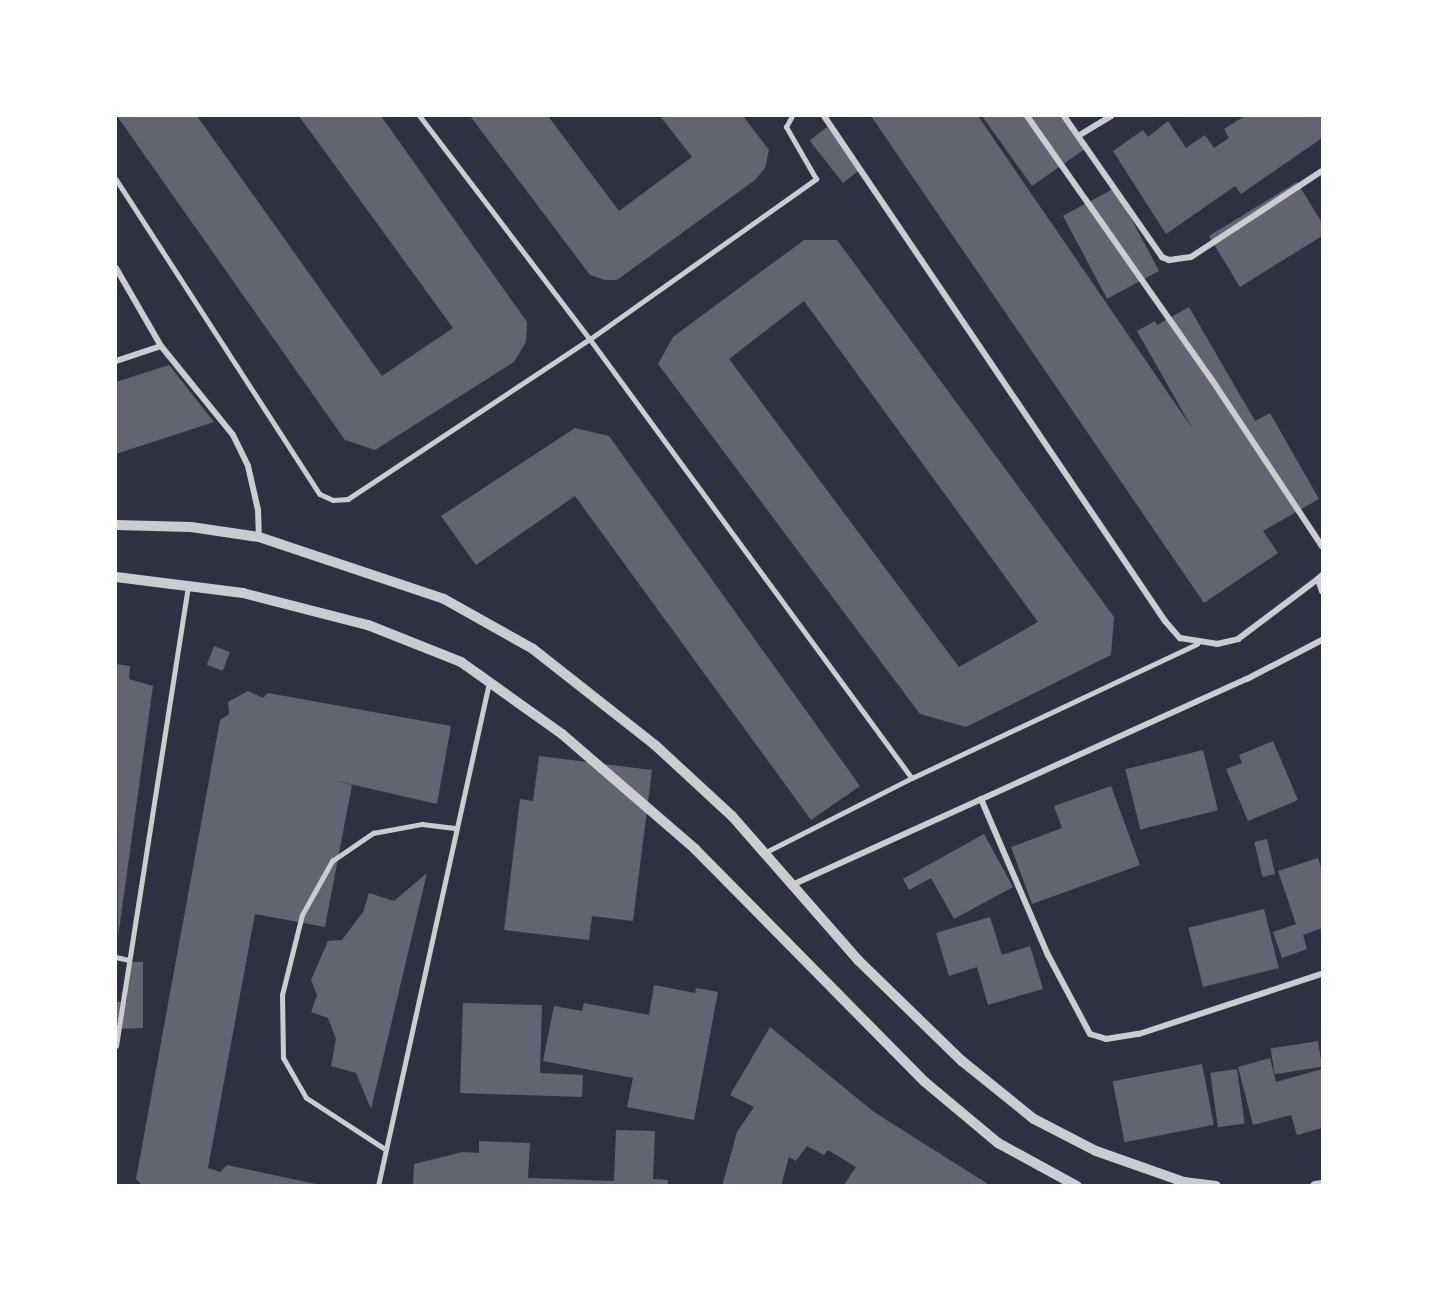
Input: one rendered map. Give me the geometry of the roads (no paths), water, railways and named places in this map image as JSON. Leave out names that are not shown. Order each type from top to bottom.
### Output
[{"type":"street","points":[[824,116],[1164,621],[1180,638],[1197,644],[1238,639],[1320,577],[1323,591]]},
{"type":"street","points":[[1027,116],[1210,377],[1323,546]]},
{"type":"street","points":[[1064,116],[1162,257],[1169,260],[1191,256],[1323,171]]},
{"type":"street","points":[[1078,136],[1111,116]]},
{"type":"street","points":[[116,268],[162,346],[232,435],[248,466],[258,510],[259,537]]},
{"type":"street","points":[[116,361],[162,346]]},
{"type":"street","points":[[116,525],[191,527],[259,537],[444,599],[533,649],[655,745],[732,816],[859,961],[962,1061],[1034,1119],[1096,1151],[1184,1182],[1216,1185]]},
{"type":"street","points":[[116,577],[243,593],[368,625],[461,662],[562,734],[695,849],[925,1082],[998,1143],[1077,1185]]},
{"type":"street","points":[[792,885],[1247,679],[1323,640]]},
{"type":"street","points":[[981,799],[1052,964],[1089,1034],[1106,1039],[1138,1034],[1323,974]]},
{"type":"street","points":[[1315,1185],[1323,1185]]},
{"type":"lane","points":[[420,116],[590,339],[912,778]]},
{"type":"lane","points":[[116,179],[320,494],[333,500],[361,493],[590,339],[816,179],[786,127],[792,116]]},
{"type":"lane","points":[[116,1046],[188,586]]},
{"type":"lane","points":[[764,853],[912,778],[1197,644]]},
{"type":"lane","points":[[378,1185],[489,683]]},
{"type":"lane","points":[[386,1150],[306,1098],[283,1058],[282,995],[302,915],[332,861],[373,833],[422,824],[457,828]]},
{"type":"lane","points":[[116,957],[129,960]]}]
